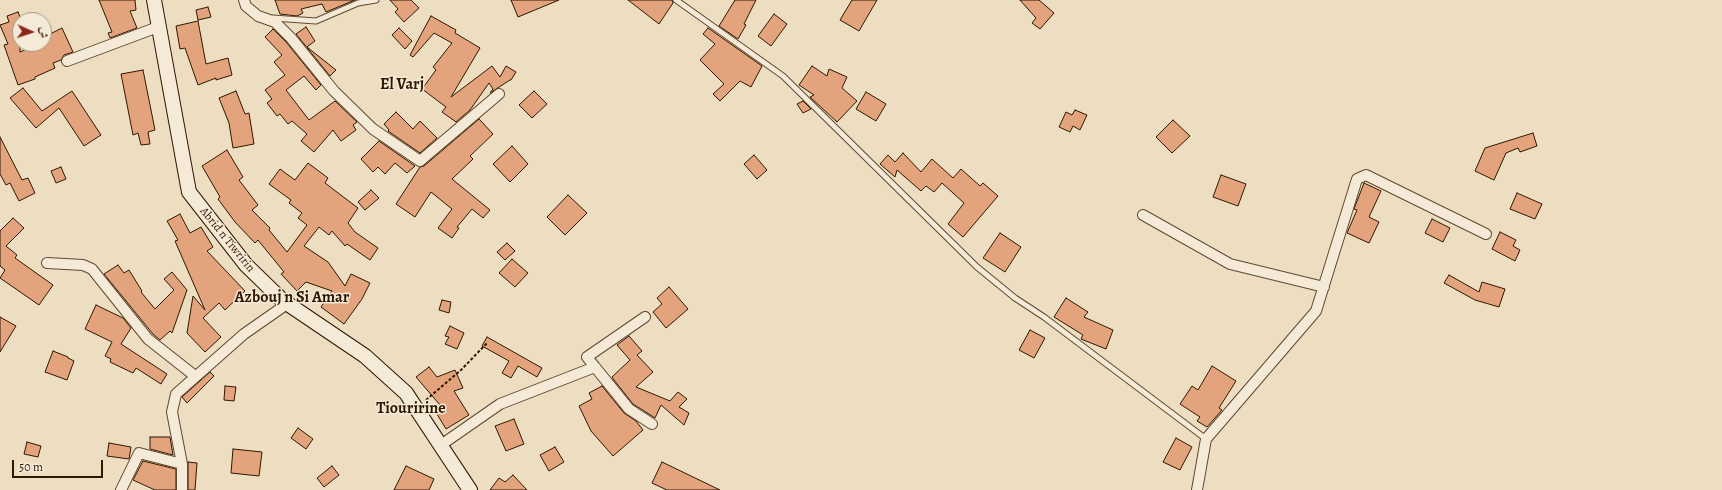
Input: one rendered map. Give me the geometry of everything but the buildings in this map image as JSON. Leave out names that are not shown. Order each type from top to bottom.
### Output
[{"type":"street","name":"Abrid n Tiwririn","points":[[154,0],[189,192],[246,265],[287,304],[365,356],[406,393],[470,490]]},
{"type":"street","points":[[244,0],[246,6],[258,16],[275,22],[291,38],[334,91],[373,129],[420,161],[500,94]]},
{"type":"street","points":[[67,62],[158,27]]},
{"type":"street","points":[[1198,490],[1206,439],[1316,311],[1357,179],[1366,175],[1486,234]]},
{"type":"street","points":[[1143,215],[1230,264],[1324,287]]},
{"type":"street","points":[[47,263],[83,265],[92,269],[148,339],[195,376]]},
{"type":"street","points":[[182,490],[182,464],[172,412],[176,394],[244,334],[287,304]]},
{"type":"street","points":[[645,317],[587,357],[629,409],[652,424]]},
{"type":"street","points":[[441,445],[500,404],[595,367]]},
{"type":"street","points":[[121,490],[139,453],[182,464]]},
{"type":"lane","points":[[258,16],[316,21],[358,3],[376,0]]},
{"type":"lane","points":[[676,0],[783,76],[977,267],[1015,298],[1206,439]]},
{"type":"path","points":[[415,408],[462,370],[488,342]]},
{"type":"district","name":"El Varj","points":[[402,85]]},
{"type":"district","name":"Azbouj n Si Amar","points":[[292,298]]},
{"type":"district","name":"Tiouririne","points":[[411,409]]}]
